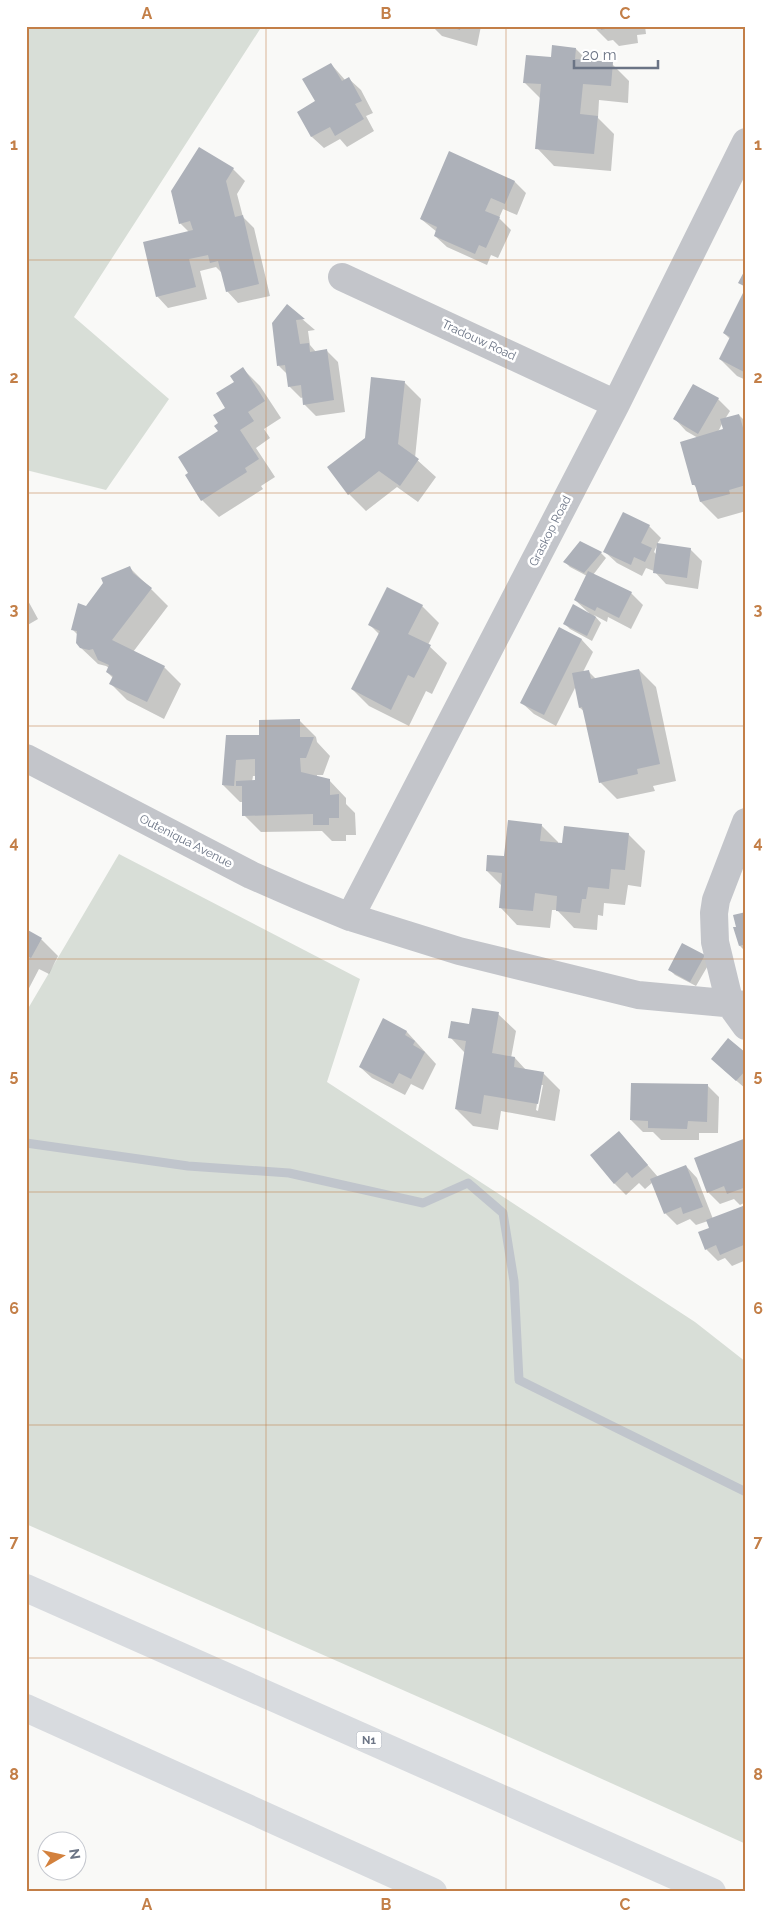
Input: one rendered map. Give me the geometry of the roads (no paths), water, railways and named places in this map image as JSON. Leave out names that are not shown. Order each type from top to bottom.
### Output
[{"type":"highway","name":"N1","points":[[26,1588],[712,1892]]},
{"type":"highway","points":[[26,1708],[433,1892]]},
{"type":"street","name":"Graskop Road","points":[[350,917],[616,404],[746,142]]},
{"type":"street","name":"Tradouw Road","points":[[342,277],[616,404]]},
{"type":"street","name":"Outeniqua Avenue","points":[[26,758],[251,875],[350,917],[459,951],[638,995],[738,1004]]},
{"type":"street","points":[[746,822],[716,900],[714,913],[715,942],[746,1026]]},
{"type":"waterway","points":[[26,1143],[188,1166],[289,1173],[423,1203],[468,1183],[503,1213],[514,1281],[519,1380],[746,1492]]}]
